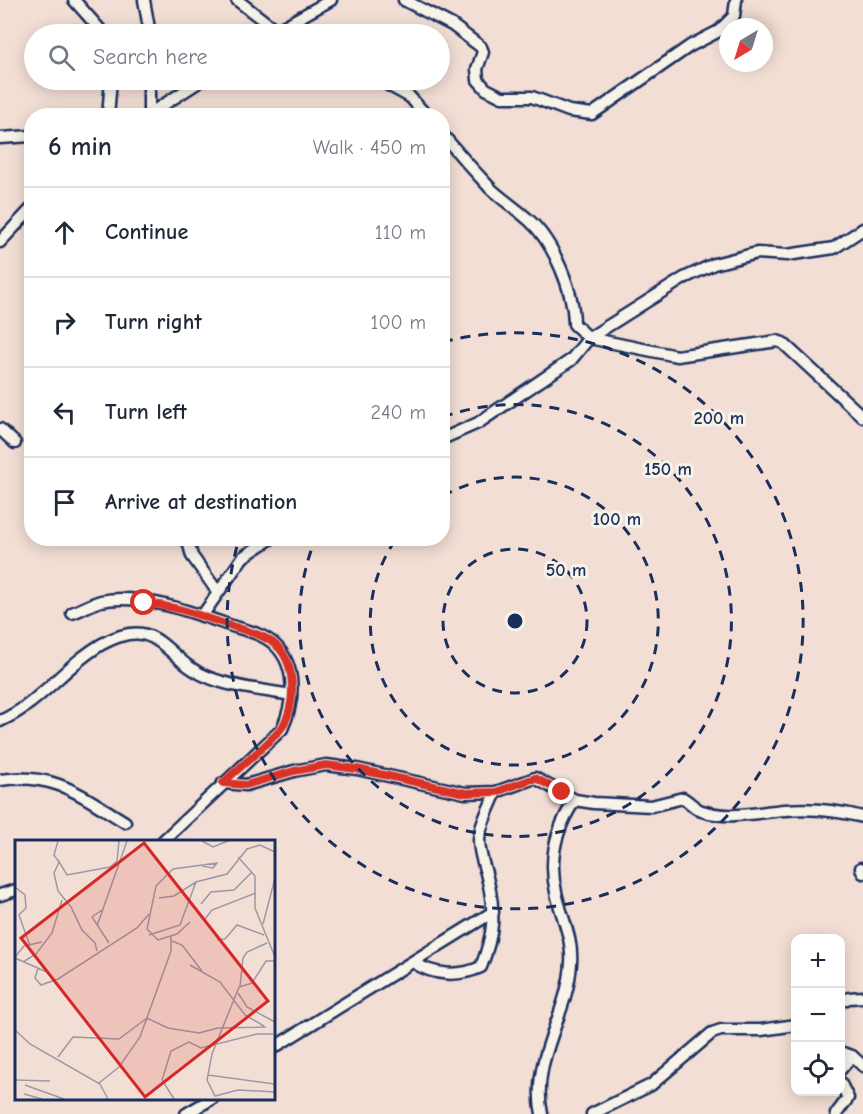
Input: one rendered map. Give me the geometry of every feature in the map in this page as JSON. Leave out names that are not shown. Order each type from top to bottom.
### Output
[{"type":"street","points":[[74,0],[95,24]]},
{"type":"street","points":[[144,0],[148,24]]},
{"type":"street","points":[[237,0],[265,24]]},
{"type":"street","points":[[291,24],[331,0]]},
{"type":"street","points":[[404,0],[452,25],[481,47],[483,52],[477,69],[478,80],[486,89],[502,98],[532,97],[570,111],[592,114],[690,46],[719,32],[734,16],[736,0]]},
{"type":"street","points":[[109,108],[110,90]]},
{"type":"street","points":[[148,108],[149,90]]},
{"type":"street","points":[[159,108],[187,90]]},
{"type":"street","points":[[397,90],[410,97],[420,108]]},
{"type":"street","points":[[0,138],[24,136]]},
{"type":"street","points":[[450,143],[493,190],[532,222],[545,240],[569,288],[574,308],[574,324],[589,338],[677,356],[777,341],[783,343],[863,417]]},
{"type":"street","points":[[0,242],[24,216]]},
{"type":"street","points":[[450,435],[478,423],[572,360],[589,338],[684,278],[714,264],[757,253],[787,255],[834,248],[863,229]]},
{"type":"street","points":[[0,429],[15,443]]},
{"type":"street","points":[[189,546],[192,556],[217,591]]},
{"type":"street","points":[[202,615],[243,557],[260,546]]},
{"type":"street","points":[[72,614],[102,601],[124,600],[182,608],[254,633],[273,643],[287,661],[291,711],[282,729],[164,840]]},
{"type":"street","points":[[0,721],[19,713],[77,661],[103,644],[128,633],[146,634],[166,646],[193,671],[212,680],[291,695]]},
{"type":"street","points":[[223,783],[246,785],[294,771],[326,765],[357,769],[465,793],[496,792],[535,778],[575,800],[651,806],[683,798],[700,811],[724,815],[757,815],[785,810],[844,812],[863,817]]},
{"type":"street","points":[[0,780],[25,777],[49,780],[125,822]]},
{"type":"street","points":[[413,962],[422,968],[464,975],[481,967],[492,940],[493,912],[479,840],[483,822],[496,792]]},
{"type":"street","points":[[542,1114],[538,1098],[541,1064],[568,987],[572,955],[572,944],[553,875],[554,844],[564,817],[575,800]]},
{"type":"street","points":[[0,895],[15,890]]},
{"type":"street","points":[[274,1047],[493,912]]},
{"type":"street","points":[[845,1000],[863,997]]},
{"type":"street","points":[[592,1114],[651,1085],[712,1033],[721,1030],[791,1028]]},
{"type":"street","points":[[845,1054],[852,1056],[863,1066]]},
{"type":"street","points":[[845,1064],[852,1056]]},
{"type":"street","points":[[836,1114],[848,1098],[845,1092]]},
{"type":"street","points":[[186,1114],[211,1099]]},
{"type":"route","points":[[144,603],[182,608],[254,633],[273,643],[287,661],[292,683],[291,711],[282,729],[243,762],[223,783],[246,785],[294,771],[326,765],[357,769],[465,793],[496,792],[535,778],[562,792]]}]
